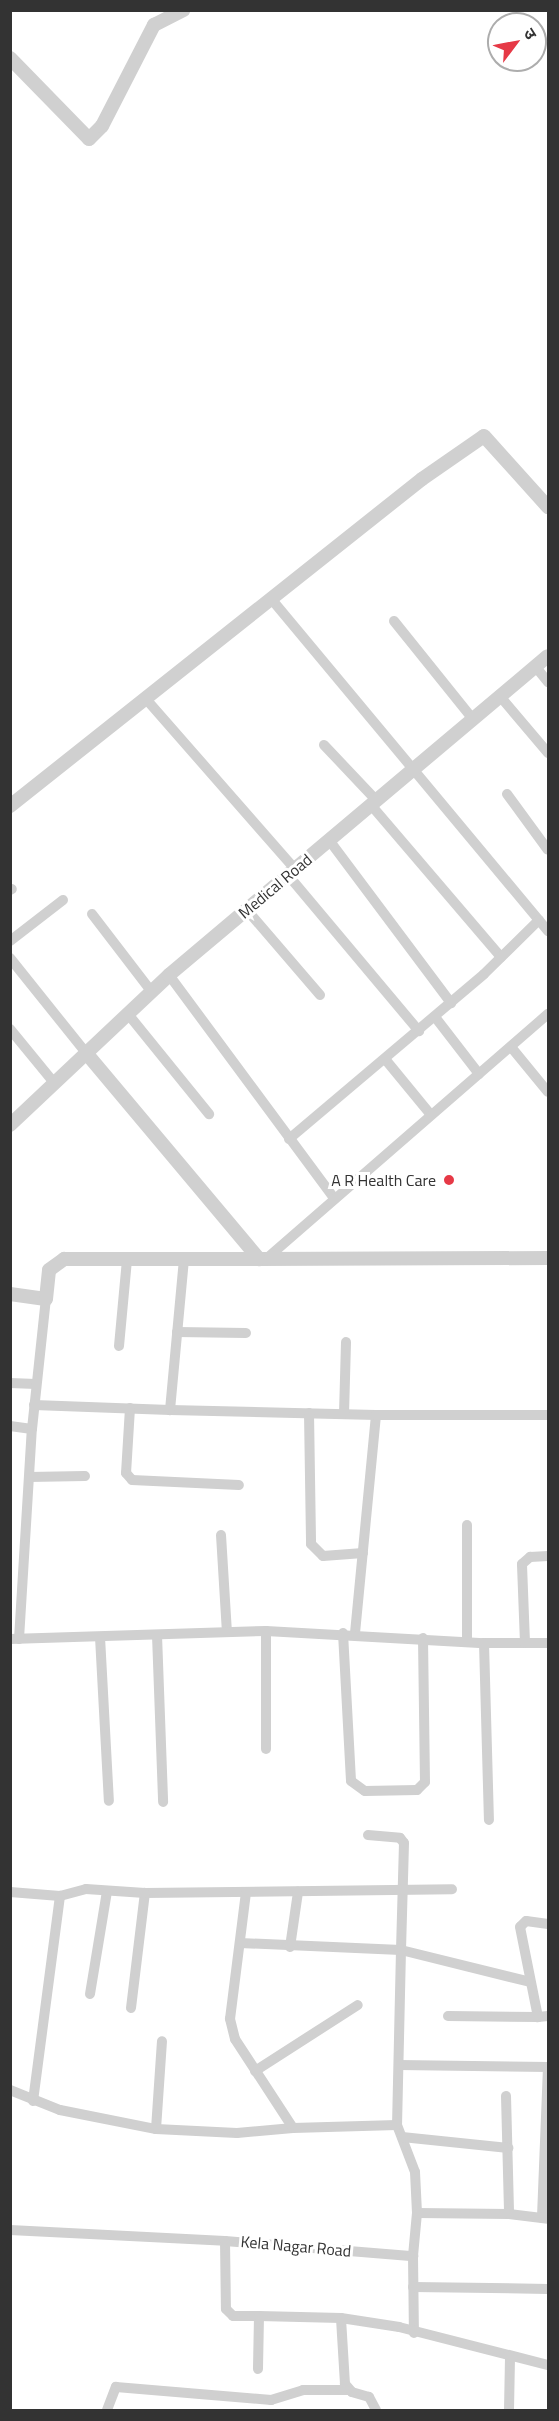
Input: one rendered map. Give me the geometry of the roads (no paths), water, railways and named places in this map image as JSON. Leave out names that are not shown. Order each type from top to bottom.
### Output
[{"type":"street","points":[[10,58],[89,139],[102,126],[154,25],[183,10]]},
{"type":"street","points":[[10,806],[273,601],[422,479],[484,436],[549,507]]},
{"type":"street","points":[[273,601],[411,771],[549,931]]},
{"type":"street","points":[[394,621],[472,718]]},
{"type":"street","name":"Medical Road","points":[[10,1125],[169,975],[499,695],[549,656]]},
{"type":"street","points":[[535,666],[549,682]]},
{"type":"street","points":[[499,695],[549,753]]},
{"type":"street","points":[[146,699],[292,872],[418,1031]]},
{"type":"street","points":[[324,745],[501,957]]},
{"type":"street","points":[[507,794],[549,849]]},
{"type":"street","points":[[329,840],[451,1003]]},
{"type":"street","points":[[10,941],[63,900]]},
{"type":"street","points":[[247,910],[320,995]]},
{"type":"street","points":[[92,914],[152,991]]},
{"type":"street","points":[[289,1139],[451,1003],[539,920]]},
{"type":"street","points":[[10,958],[87,1054],[262,1259]]},
{"type":"street","points":[[169,975],[334,1198]]},
{"type":"street","points":[[128,1014],[209,1114]]},
{"type":"street","points":[[262,1259],[549,1014]]},
{"type":"street","points":[[435,1017],[478,1074]]},
{"type":"street","points":[[10,1029],[55,1084]]},
{"type":"street","points":[[511,1047],[549,1092]]},
{"type":"street","points":[[385,1059],[431,1115]]},
{"type":"street","points":[[549,1258],[127,1259],[56,1262],[49,1270],[36,1384],[15,1639],[266,1631],[356,1633],[484,1643],[549,1643]]},
{"type":"street","points":[[119,1346],[127,1259]]},
{"type":"street","points":[[170,1410],[184,1259]]},
{"type":"street","points":[[10,1294],[46,1299]]},
{"type":"street","points":[[177,1332],[246,1333]]},
{"type":"street","points":[[344,1414],[346,1342]]},
{"type":"street","points":[[10,1383],[36,1384]]},
{"type":"street","points":[[34,1405],[376,1415],[549,1415]]},
{"type":"street","points":[[130,1408],[126,1473],[132,1480],[238,1485]]},
{"type":"street","points":[[309,1413],[311,1544],[323,1556],[363,1553]]},
{"type":"street","points":[[356,1633],[376,1415]]},
{"type":"street","points":[[10,1426],[32,1429]]},
{"type":"street","points":[[29,1478],[85,1476]]},
{"type":"street","points":[[467,1525],[468,1642]]},
{"type":"street","points":[[221,1535],[227,1632]]},
{"type":"street","points":[[525,1643],[522,1564],[530,1557],[549,1557]]},
{"type":"street","points":[[266,1631],[266,1749]]},
{"type":"street","points":[[343,1633],[351,1781],[365,1791],[417,1790],[425,1782],[423,1638]]},
{"type":"street","points":[[157,1635],[163,1802]]},
{"type":"street","points":[[100,1637],[110,1801]]},
{"type":"street","points":[[484,1643],[489,1820]]},
{"type":"street","points":[[368,1835],[403,1839],[397,2125],[415,2172],[417,2213],[413,2256],[414,2333]]},
{"type":"street","points":[[10,1892],[60,1896],[86,1889],[145,1893],[246,1893],[452,1889]]},
{"type":"street","points":[[90,1994],[107,1892]]},
{"type":"street","points":[[290,1947],[298,1892]]},
{"type":"street","points":[[131,2008],[145,1893]]},
{"type":"street","points":[[246,1893],[230,2019],[236,2039],[293,2128]]},
{"type":"street","points":[[33,2101],[60,1896]]},
{"type":"street","points":[[448,2016],[543,2016],[531,1982],[520,1927],[531,1921],[549,1924]]},
{"type":"street","points":[[240,1943],[290,1947],[401,1950],[531,1982]]},
{"type":"street","points":[[255,2071],[358,2005]]},
{"type":"street","points":[[156,2130],[162,2041]]},
{"type":"street","points":[[399,2065],[548,2067],[545,2218],[509,2214],[417,2213]]},
{"type":"street","points":[[10,2090],[33,2101],[80,2115],[156,2130],[237,2133],[293,2128],[397,2125]]},
{"type":"street","points":[[506,2096],[509,2214]]},
{"type":"street","points":[[402,2137],[508,2148]]},
{"type":"street","name":"Kela Nagar Road","points":[[10,2230],[225,2241],[413,2256]]},
{"type":"street","points":[[225,2241],[226,2308],[233,2316],[341,2318],[549,2365]]},
{"type":"street","points":[[413,2287],[549,2289]]},
{"type":"street","points":[[258,2369],[259,2316]]},
{"type":"street","points":[[341,2318],[348,2390]]},
{"type":"street","points":[[509,2410],[510,2356]]},
{"type":"street","points":[[107,2410],[116,2387],[271,2400],[303,2390],[348,2390],[369,2397],[376,2410]]},
{"type":"place","name":"A R Health Care","points":[[449,1180]]}]
